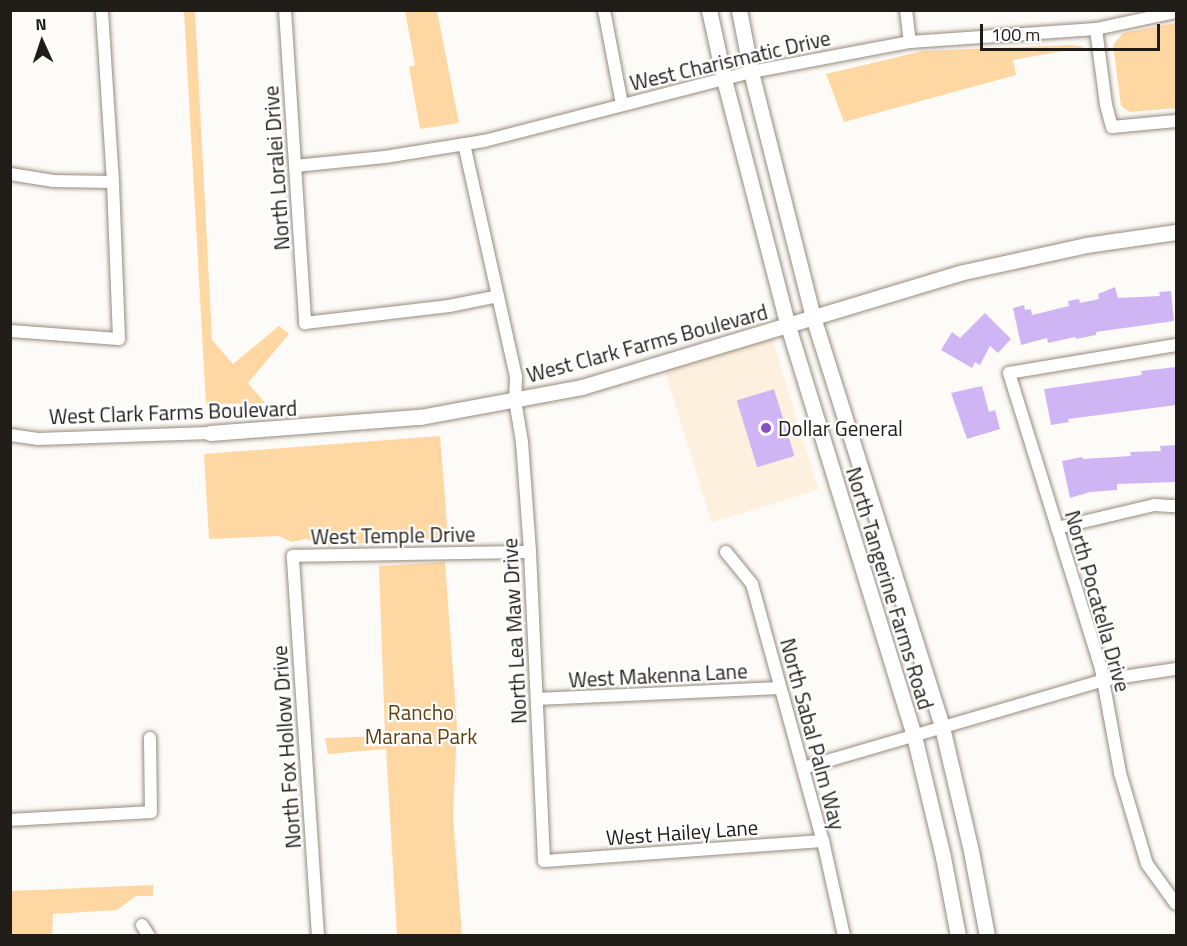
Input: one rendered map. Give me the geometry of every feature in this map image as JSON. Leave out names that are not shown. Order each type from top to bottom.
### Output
[{"type":"street","points":[[10,331],[119,339],[113,182],[102,10]]},
{"type":"street","name":"North Loralei Drive","points":[[285,10],[305,323],[449,306],[498,296]]},
{"type":"street","points":[[604,10],[622,104]]},
{"type":"street","name":"North Tangerine Farms Road","points":[[709,10],[724,79],[788,326],[914,736],[943,857],[958,936]]},
{"type":"street","name":"North Tangerine Farms Road","points":[[739,10],[751,72],[813,317],[942,727],[971,850],[987,936]]},
{"type":"street","points":[[906,10],[910,42]]},
{"type":"street","name":"West Charismatic Drive","points":[[295,166],[385,157],[464,144],[751,72],[910,42],[1096,29],[1176,12]]},
{"type":"street","points":[[1096,29],[1106,105],[1112,127],[1176,121]]},
{"type":"street","name":"North Lea Maw Drive","points":[[464,144],[516,377],[515,400],[522,442],[530,552],[544,861]]},
{"type":"street","points":[[10,174],[53,181],[113,182]]},
{"type":"street","name":"West Clark Farms Boulevard","points":[[10,435],[38,439],[210,433],[381,422],[515,400],[582,387],[1002,262],[1086,244],[1176,232]]},
{"type":"street","name":"North Pocatella Drive","points":[[1176,345],[1009,373],[1103,680],[1120,773],[1147,864],[1176,904]]},
{"type":"street","points":[[1057,528],[1154,505],[1176,506]]},
{"type":"street","name":"West Temple Drive","points":[[293,556],[530,552]]},
{"type":"street","name":"North Sabal Palm Way","points":[[726,552],[752,584],[823,842],[844,936]]},
{"type":"street","name":"North Fox Hollow Drive","points":[[293,556],[318,936]]},
{"type":"street","points":[[802,768],[1103,680],[1176,669]]},
{"type":"street","name":"West Makenna Lane","points":[[537,699],[780,688]]},
{"type":"street","points":[[10,820],[151,812],[150,738]]},
{"type":"street","name":"West Hailey Lane","points":[[544,861],[823,842]]},
{"type":"shaded area","points":[[770,331],[819,490],[711,522],[663,364]]},
{"type":"green space","points":[[184,11],[195,11],[212,340],[233,364],[279,326],[289,334],[248,383],[265,403],[206,404]]},
{"type":"green space","points":[[405,11],[437,11],[459,123],[420,129],[409,67],[415,65]]},
{"type":"green space","points":[[1176,23],[1176,108],[1130,112],[1121,106],[1113,45],[1123,33]]},
{"type":"green space","points":[[1070,45],[1086,47],[1013,60],[1016,75],[844,122],[826,74],[923,51]]},
{"type":"green space","points":[[440,436],[448,538],[326,545],[306,539],[292,542],[279,536],[209,539],[204,454]]},
{"type":"green space","name":"Rancho Marana Park","points":[[445,562],[457,726],[453,817],[462,935],[397,935],[386,749],[328,754],[325,738],[385,736],[379,566]]},
{"type":"green space","points":[[153,885],[153,896],[136,896],[117,910],[53,914],[52,935],[11,935],[11,891]]},
{"type":"building","points":[[1115,287],[1118,298],[1160,296],[1159,292],[1171,291],[1174,321],[1096,332],[1096,335],[1048,343],[1047,338],[1021,345],[1013,308],[1024,305],[1025,310],[1031,309],[1032,315],[1069,306],[1068,301],[1079,299],[1080,303],[1099,299],[1098,294]]},
{"type":"building","points":[[985,313],[1011,339],[998,353],[990,346],[980,365],[975,362],[972,368],[941,350],[952,332],[960,338]]},
{"type":"building","points":[[1176,367],[1176,405],[1068,419],[1069,422],[1051,425],[1044,389],[1142,375],[1141,371]]},
{"type":"building","points":[[982,386],[989,412],[995,410],[1000,429],[967,439],[951,393]]},
{"type":"building","name":"Dollar General","points":[[774,389],[794,456],[757,467],[737,400]]},
{"type":"building","points":[[1176,445],[1176,482],[1117,484],[1117,490],[1090,492],[1070,498],[1062,461],[1082,457],[1083,459],[1131,456],[1130,452],[1161,451],[1160,446]]},
{"type":"place","name":"Dollar General","points":[[766,428]]}]
